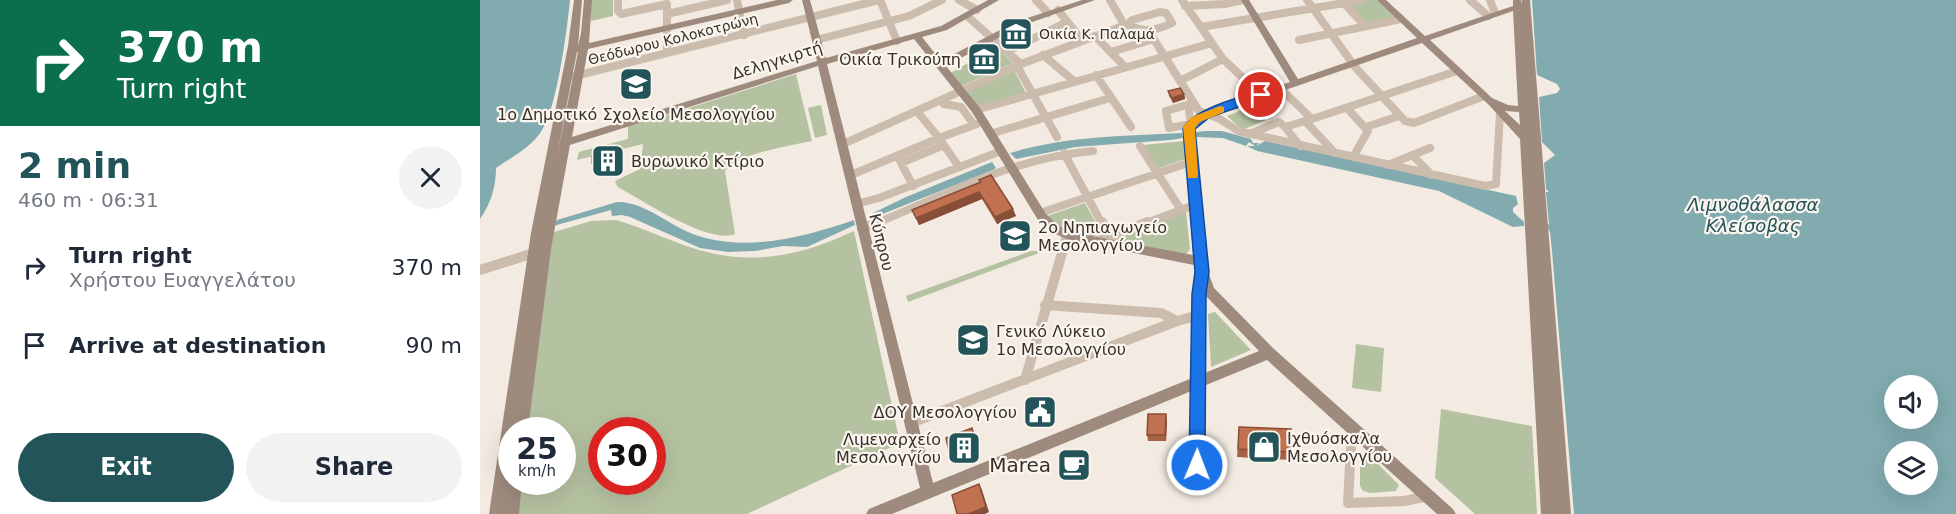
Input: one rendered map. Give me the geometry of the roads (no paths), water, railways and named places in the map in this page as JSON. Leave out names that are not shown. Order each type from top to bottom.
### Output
[{"type":"street","points":[[544,226],[565,143],[578,0]]},
{"type":"street","points":[[497,514],[539,251],[572,76],[583,48],[588,0]]},
{"type":"street","points":[[618,0],[618,12],[621,14],[667,2],[667,53]]},
{"type":"street","points":[[668,14],[727,0]]},
{"type":"street","points":[[737,0],[744,34]]},
{"type":"street","points":[[572,50],[789,0]]},
{"type":"street","name":"Κύπρου","points":[[806,0],[928,492]]},
{"type":"street","points":[[879,0],[897,41]]},
{"type":"street","name":"Θεόδωρου Κολοκοτρώνη","points":[[572,76],[879,0]]},
{"type":"street","points":[[816,40],[915,14],[942,0]]},
{"type":"street","points":[[958,0],[1019,65],[1057,137]]},
{"type":"street","name":"Δεληγκιρτή","points":[[565,143],[822,61],[946,27],[995,0]]},
{"type":"street","points":[[1036,0],[1067,22],[1082,40]]},
{"type":"street","points":[[940,65],[993,37],[1070,2],[1091,0]]},
{"type":"street","points":[[844,147],[1019,65],[1126,25],[1132,20],[1158,12],[1166,13],[1173,21],[1170,24],[1148,30],[1137,30],[1126,25],[1110,0]]},
{"type":"street","points":[[1171,18],[1185,6],[1225,4],[1244,0],[1296,83]]},
{"type":"street","points":[[1306,0],[1352,63],[1399,116],[1411,123],[1486,98],[1506,108],[1526,107]]},
{"type":"street","points":[[1201,27],[1362,0]]},
{"type":"street","points":[[1380,0],[1458,71],[1525,137]]},
{"type":"street","points":[[1470,0],[1492,15]]},
{"type":"street","points":[[1490,0],[1492,15]]},
{"type":"street","points":[[1190,131],[1206,114],[1492,15],[1521,2],[1526,107],[1563,514]]},
{"type":"street","points":[[1344,3],[1365,26]]},
{"type":"street","points":[[1185,6],[1223,59],[1261,95]]},
{"type":"street","points":[[1299,40],[1401,19]]},
{"type":"street","points":[[1008,51],[1067,22]]},
{"type":"street","points":[[1148,30],[1193,103],[1206,114],[1250,134],[1300,146],[1485,186],[1496,184],[1500,112]]},
{"type":"street","points":[[916,36],[976,110],[1008,168],[1050,226],[1066,238],[1201,267]]},
{"type":"street","points":[[1095,36],[1125,68]]},
{"type":"street","points":[[1111,52],[1154,39]]},
{"type":"street","points":[[976,110],[1212,43]]},
{"type":"street","points":[[1043,55],[1075,82]]},
{"type":"street","points":[[1180,81],[1223,59]]},
{"type":"street","points":[[1285,127],[1458,71]]},
{"type":"street","points":[[1096,75],[1131,127]]},
{"type":"street","points":[[1280,88],[1335,153]]},
{"type":"street","points":[[844,147],[953,100],[960,93]]},
{"type":"street","points":[[960,93],[976,125]]},
{"type":"street","points":[[990,135],[1110,98]]},
{"type":"street","points":[[1190,131],[1169,128],[1166,111],[1193,103]]},
{"type":"street","points":[[1193,103],[1189,111],[1191,162],[1201,267],[1197,477]]},
{"type":"street","points":[[944,104],[961,107],[998,152]]},
{"type":"street","points":[[1526,107],[1525,137],[1549,514]]},
{"type":"street","points":[[1347,108],[1366,127],[1368,134],[1356,148],[1353,157]]},
{"type":"street","points":[[920,115],[942,141],[959,167]]},
{"type":"street","points":[[1366,127],[1399,116]]},
{"type":"street","points":[[1250,134],[1279,122],[1300,146]]},
{"type":"street","points":[[851,175],[899,159],[976,125]]},
{"type":"street","points":[[1140,146],[1181,210]]},
{"type":"street","points":[[1388,165],[1430,148]]},
{"type":"street","points":[[862,229],[1008,168],[1064,153],[1093,151]]},
{"type":"street","points":[[856,204],[913,186],[998,152]]},
{"type":"street","points":[[1064,153],[1109,236]]},
{"type":"street","points":[[1412,155],[1432,175]]},
{"type":"street","points":[[899,159],[913,186]]},
{"type":"street","points":[[1040,213],[1191,162]]},
{"type":"street","points":[[1008,168],[1039,226],[1052,236],[1096,242],[1201,267]]},
{"type":"street","points":[[1096,242],[1194,205]]},
{"type":"street","points":[[1025,380],[1066,238]]},
{"type":"street","points":[[480,270],[539,251]]},
{"type":"street","points":[[522,417],[539,251]]},
{"type":"street","points":[[1201,267],[1214,298],[1269,353],[1448,514]]},
{"type":"street","points":[[1045,305],[1161,313],[1177,321]]},
{"type":"street","points":[[911,423],[1177,321],[1199,315]]},
{"type":"street","points":[[874,514],[1269,353]]},
{"type":"street","points":[[1352,428],[1348,503],[1404,501],[1429,496]]},
{"type":"street","points":[[511,514],[513,495]]},
{"type":"water","points":[[480,0],[570,0],[560,68],[547,119],[533,142],[496,168],[492,195],[480,219]]},
{"type":"water","name":"Λιμνοθάλασσα Κλείσοβας","points":[[1532,0],[1956,0],[1956,514],[1574,514],[1552,251],[1547,226],[1549,224],[1546,192],[1549,192],[1546,189],[1544,163],[1555,155],[1542,142],[1539,97],[1557,93],[1560,89],[1557,84],[1537,75]]},
{"type":"water","points":[[1222,131],[1251,139],[1253,143],[1259,143],[1256,146],[1265,141],[1516,196],[1518,204],[1513,208],[1513,212],[1524,222],[1524,226],[1513,227],[1439,191],[1257,151],[1247,146],[1255,146],[1249,142],[1246,146],[1223,138],[1196,137],[1196,132]]},
{"type":"water","points":[[1182,133],[1183,138],[1075,147],[1016,159],[1010,153],[1074,140]]},
{"type":"water","points":[[992,162],[996,168],[993,170],[875,217],[873,213],[906,197]]},
{"type":"water","points":[[617,202],[644,208],[688,232],[708,239],[729,242],[750,243],[792,238],[854,220],[855,225],[807,247],[783,246],[755,251],[728,252],[700,248],[630,217],[612,216],[611,210],[553,226],[557,220]]},
{"type":"place","name":"Οικία Κ. Παλαμά","points":[[1016,34]]},
{"type":"place","name":"Οικία Τρικούπη","points":[[984,59]]},
{"type":"place","name":"1ο Δημοτικό Σχολείο Μεσολογγίου","points":[[636,84]]},
{"type":"place","name":"Βυρωνικό Κτίριο","points":[[608,161]]},
{"type":"place","name":"2ο Νηπιαγωγείο Μεσολογγίου","points":[[1015,236]]},
{"type":"place","name":"Γενικό Λύκειο 1ο Μεσολογγίου","points":[[973,340]]},
{"type":"place","name":"ΔΟΥ Μεσολογγίου","points":[[1040,412]]},
{"type":"place","name":"Ιχθυόσκαλα Μεσολογγίου","points":[[1264,447]]},
{"type":"place","name":"Λιμεναρχείο Μεσολογγίου","points":[[964,448]]},
{"type":"place","name":"Marea","points":[[1074,465]]}]
